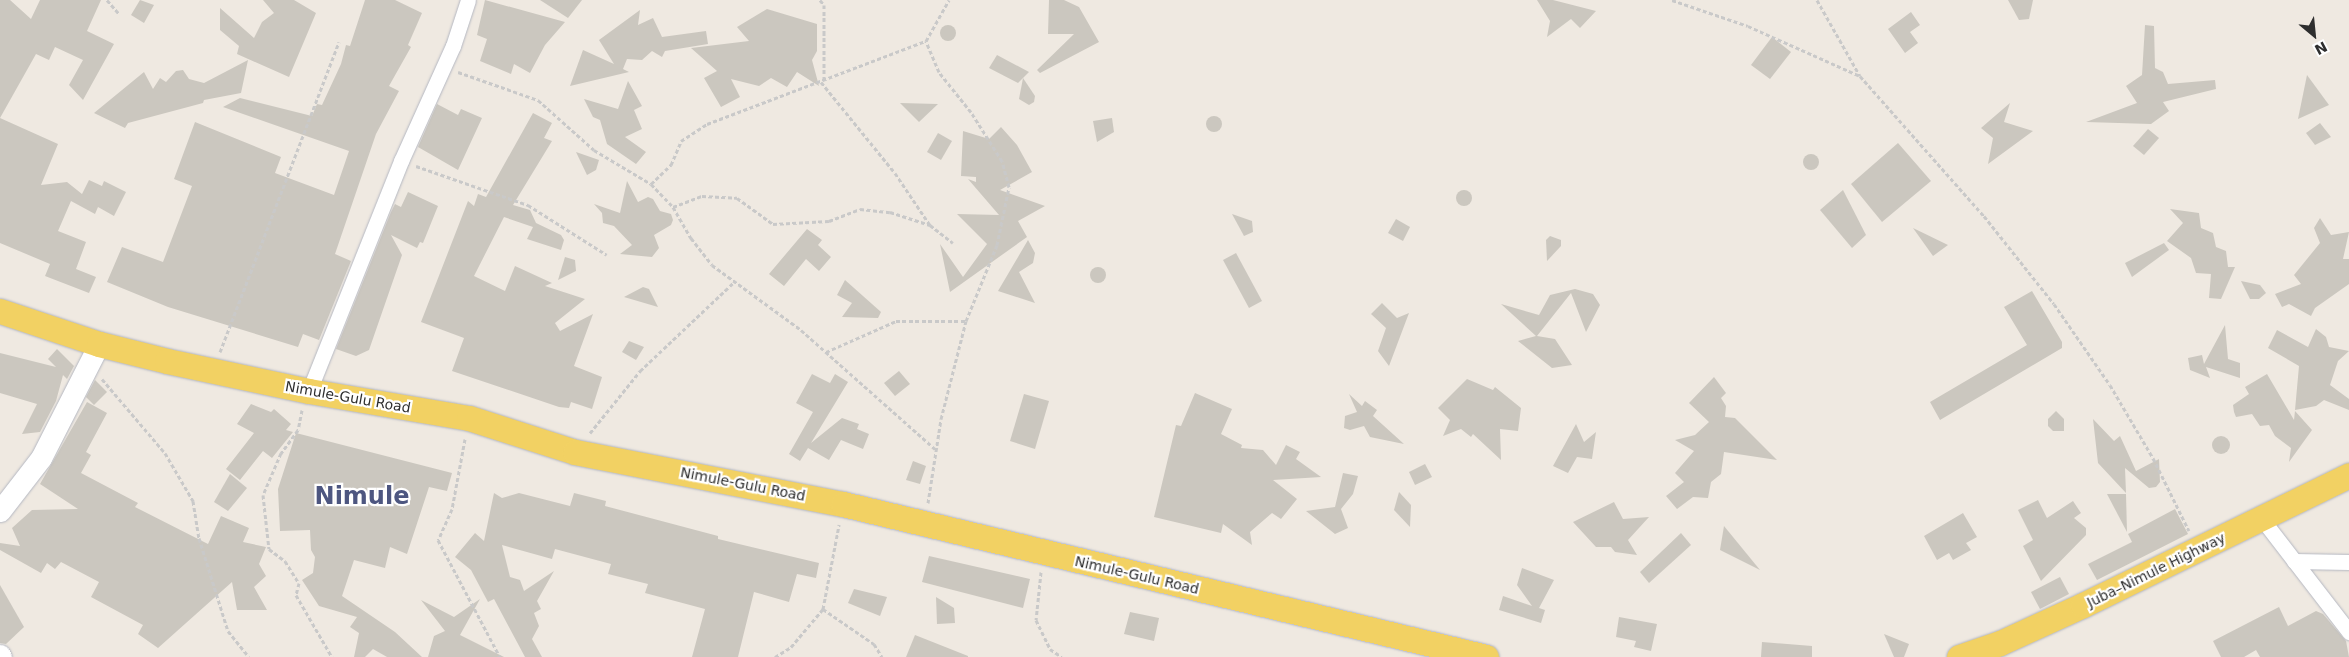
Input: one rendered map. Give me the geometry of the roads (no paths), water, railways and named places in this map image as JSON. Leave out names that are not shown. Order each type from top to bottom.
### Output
[{"type":"main road","name":"Nimule-Gulu Road","points":[[0,311],[94,354],[213,371],[306,390],[469,418],[575,452],[843,504],[1044,554],[1486,657]]},
{"type":"main road","name":"Juba–Nimule Highway","points":[[1959,657],[2000,643],[2349,476]]},
{"type":"street","points":[[306,390],[401,161],[445,68],[468,0]]},
{"type":"street","points":[[0,511],[41,458],[94,354]]},
{"type":"street","points":[[2262,519],[2349,632]]},
{"type":"street","points":[[2294,561],[2349,562]]},
{"type":"district","name":"Nimule","points":[[362,497]]}]
